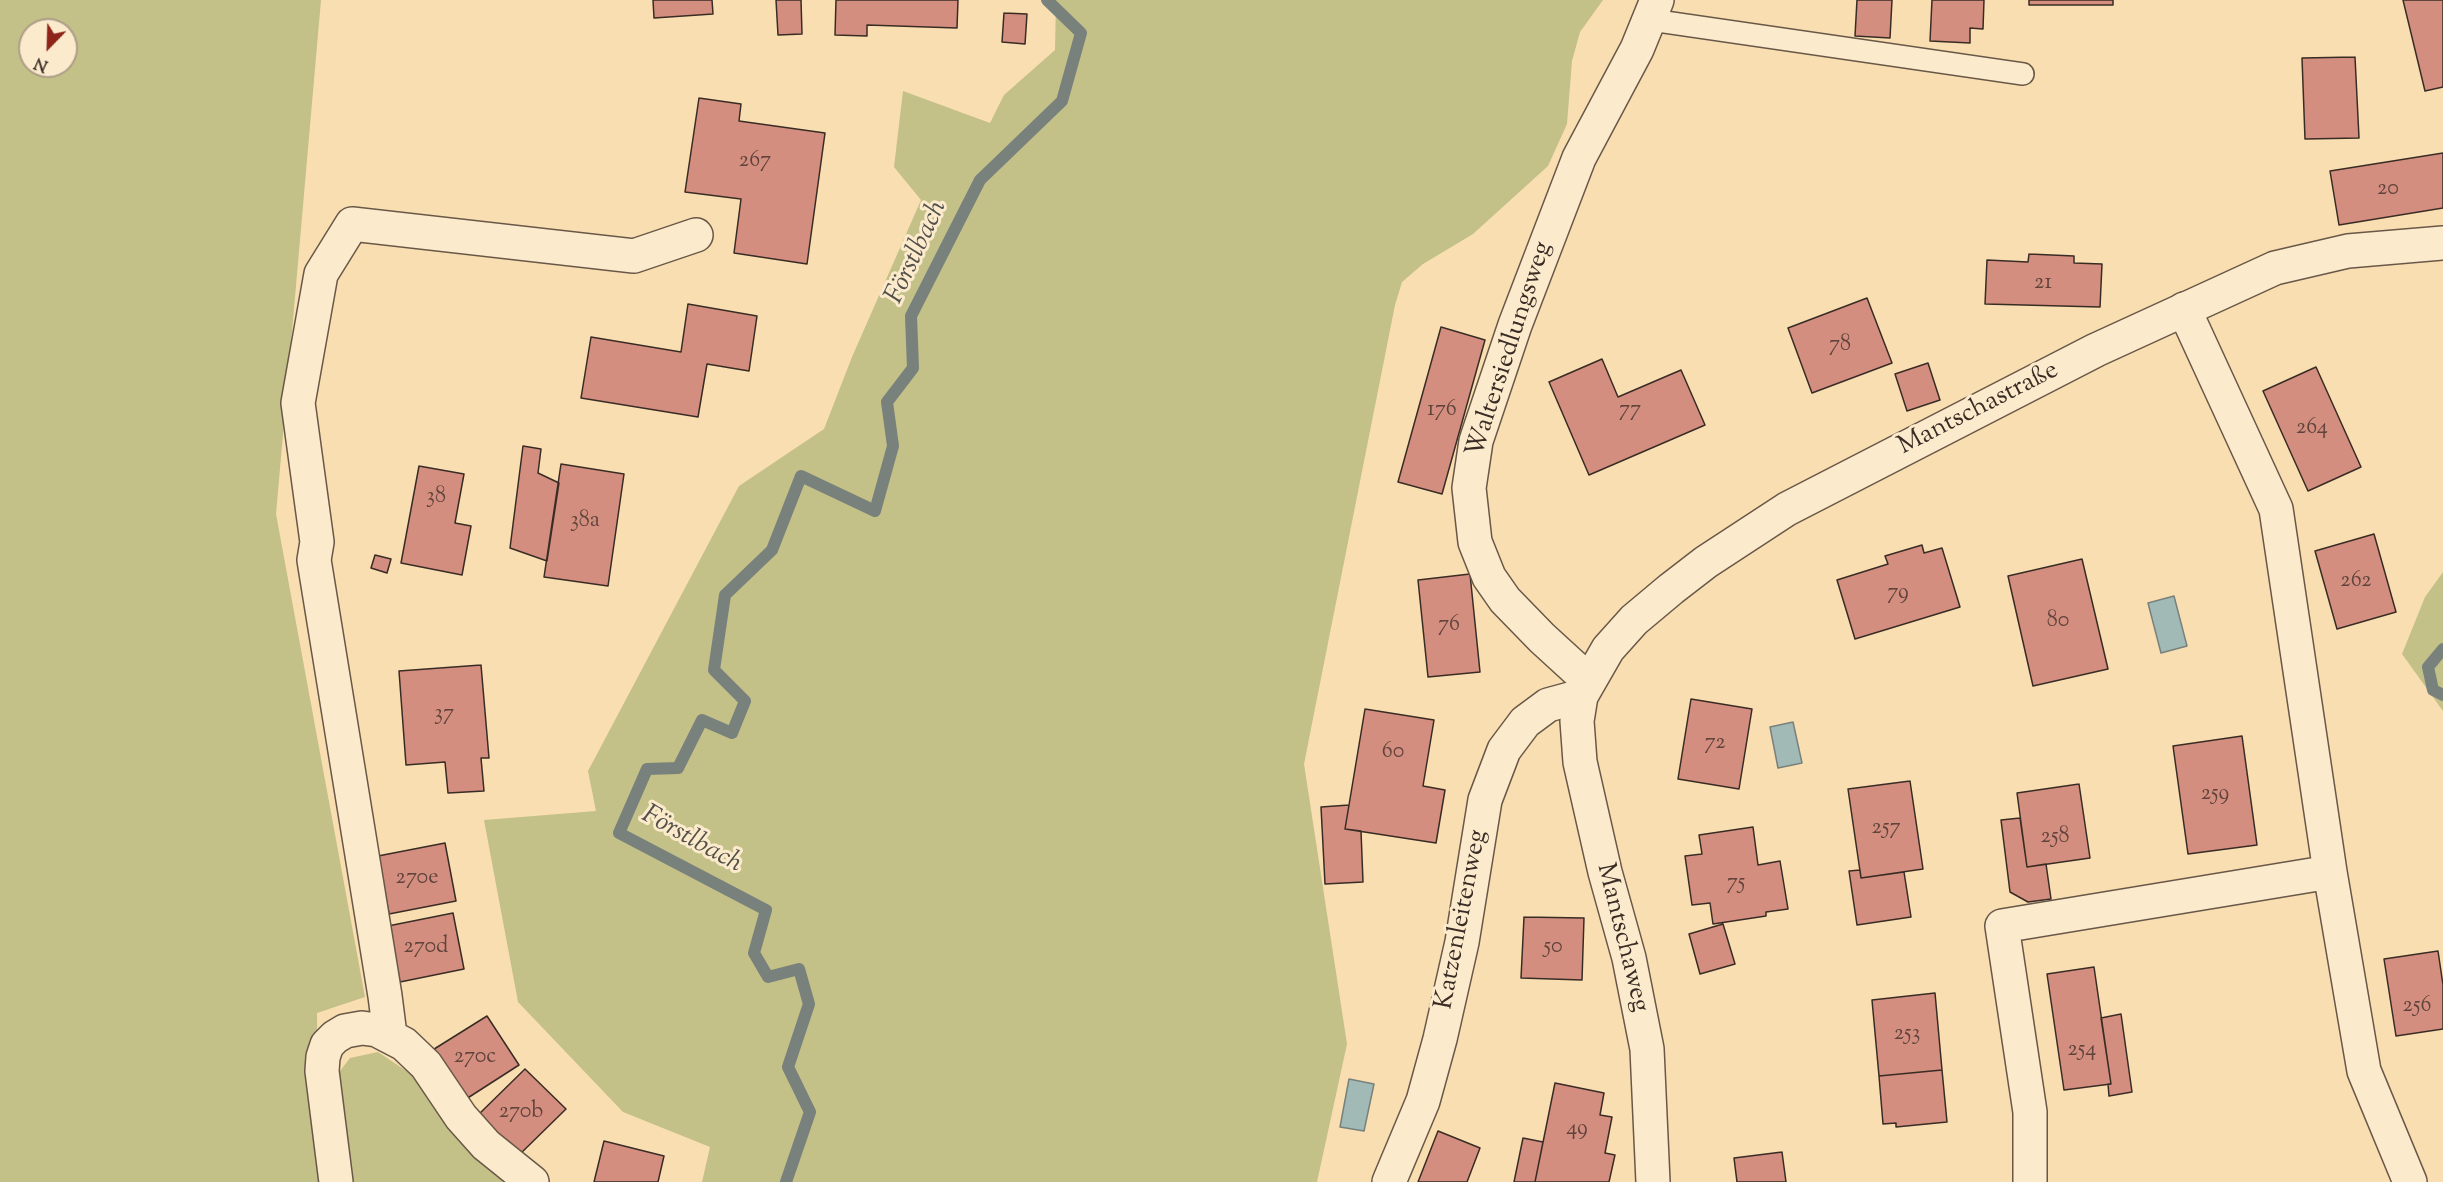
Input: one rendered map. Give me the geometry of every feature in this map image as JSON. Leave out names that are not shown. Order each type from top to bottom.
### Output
[{"type":"street","name":"Waltersiedlungsweg","points":[[1585,688],[1542,638],[1505,600],[1489,577],[1475,542],[1469,488],[1476,441],[1515,325],[1579,158],[1623,78],[1654,10]]},
{"type":"street","points":[[390,1035],[314,560],[317,542],[298,403],[321,274],[352,224],[634,256],[696,235]]},
{"type":"street","name":"Mantschastraße","points":[[1585,688],[1608,649],[1634,620],[1706,562],[1787,509],[2096,350],[2275,268],[2348,251],[2443,243]]},
{"type":"street","points":[[2184,309],[2276,509],[2330,872],[2364,1071],[2410,1182]]},
{"type":"street","name":"Katzenleitenweg","points":[[1389,1182],[1423,1101],[1437,1050],[1462,942],[1485,800],[1504,750],[1525,722],[1548,705],[1585,688]]},
{"type":"street","name":"Mantschaweg","points":[[1585,688],[1576,721],[1580,762],[1605,872],[1629,958],[1647,1049],[1653,1182]]},
{"type":"street","points":[[2030,1182],[2030,1112],[2002,926],[2330,872]]},
{"type":"street","points":[[336,1182],[322,1071],[327,1045],[345,1031],[362,1028],[377,1030],[404,1044],[426,1065],[461,1117],[486,1145],[532,1182]]},
{"type":"lane","points":[[1654,10],[2023,74]]},
{"type":"shaded area","points":[[0,0],[321,0],[276,514],[365,997],[317,1013],[318,1182],[0,1182]]},
{"type":"shaded area","points":[[1056,0],[1603,0],[1580,32],[1572,61],[1567,124],[1548,166],[1473,234],[1423,264],[1402,282],[1395,305],[1304,764],[1347,1044],[1317,1182],[702,1182],[710,1147],[623,1112],[518,1002],[484,820],[596,811],[588,771],[739,486],[824,429],[852,357],[921,200],[894,167],[903,91],[990,123],[1004,95],[1055,50]]},
{"type":"shaded area","points":[[2443,572],[2443,711],[2402,654],[2425,597]]},
{"type":"shaded area","points":[[378,1052],[411,1074],[505,1182],[346,1182],[333,1080],[350,1058]]},
{"type":"water","points":[[2174,596],[2187,646],[2161,653],[2148,603]]},
{"type":"water","points":[[1793,722],[1802,763],[1778,768],[1770,727]]},
{"type":"water","points":[[1349,1079],[1374,1084],[1364,1131],[1340,1127]]},
{"type":"building","points":[[653,0],[712,0],[713,14],[654,18]]},
{"type":"building","points":[[776,0],[801,0],[802,34],[778,35]]},
{"type":"building","points":[[836,0],[958,0],[957,28],[867,25],[867,36],[835,35]]},
{"type":"building","points":[[1857,0],[1892,0],[1890,38],[1855,36]]},
{"type":"building","points":[[1932,0],[1984,0],[1983,29],[1970,28],[1970,43],[1930,41]]},
{"type":"building","points":[[2029,0],[2113,0],[2113,5],[2029,5]]},
{"type":"building","points":[[2403,0],[2443,0],[2443,87],[2425,91]]},
{"type":"building","points":[[1004,13],[1027,14],[1025,44],[1002,42]]},
{"type":"building","points":[[2355,57],[2359,138],[2305,139],[2302,58]]},
{"type":"building","points":[[699,98],[741,104],[739,121],[825,133],[807,264],[734,253],[741,199],[685,192]]},
{"type":"building","points":[[2443,153],[2443,208],[2339,225],[2330,171]]},
{"type":"building","points":[[2029,254],[2074,256],[2074,263],[2102,264],[2100,307],[1985,304],[1987,260],[2028,262]]},
{"type":"building","points":[[1867,298],[1892,363],[1812,393],[1788,328]]},
{"type":"building","points":[[688,304],[757,316],[749,371],[707,364],[698,417],[581,398],[591,337],[681,352]]},
{"type":"building","points":[[1441,327],[1485,340],[1442,494],[1398,482]]},
{"type":"building","points":[[1602,359],[1618,397],[1681,370],[1705,425],[1589,475],[1549,382]]},
{"type":"building","points":[[1928,363],[1940,400],[1907,411],[1895,374]]},
{"type":"building","points":[[2316,367],[2361,467],[2308,491],[2263,391]]},
{"type":"building","points":[[523,446],[541,449],[538,473],[559,483],[547,561],[510,548]]},
{"type":"building","points":[[561,464],[624,474],[608,586],[544,577]]},
{"type":"building","points":[[419,466],[464,474],[455,523],[471,526],[462,575],[401,563]]},
{"type":"building","points":[[2374,534],[2396,612],[2337,629],[2315,551]]},
{"type":"building","points":[[1922,545],[1924,553],[1942,548],[1960,607],[1855,639],[1837,580],[1888,564],[1885,556]]},
{"type":"building","points":[[375,555],[391,559],[387,573],[371,568]]},
{"type":"building","points":[[2082,559],[2108,669],[2033,686],[2008,576]]},
{"type":"building","points":[[1470,574],[1480,672],[1428,677],[1418,580]]},
{"type":"building","points":[[481,665],[489,758],[481,758],[484,791],[448,793],[445,762],[406,765],[399,671]]},
{"type":"building","points":[[1691,699],[1752,709],[1739,789],[1678,779]]},
{"type":"building","points":[[1365,709],[1434,720],[1423,786],[1445,790],[1436,843],[1345,829]]},
{"type":"building","points":[[2242,736],[2257,845],[2188,854],[2173,746]]},
{"type":"building","points":[[1910,781],[1923,869],[1861,878],[1848,789]]},
{"type":"building","points":[[2079,784],[2090,858],[2027,867],[2017,793]]},
{"type":"building","points":[[1349,805],[1345,829],[1361,831],[1363,882],[1325,884],[1321,807]]},
{"type":"building","points":[[2020,818],[2027,867],[2046,864],[2051,899],[2028,902],[2010,892],[2001,820]]},
{"type":"building","points":[[1753,827],[1758,865],[1780,861],[1788,909],[1766,912],[1766,916],[1713,924],[1710,903],[1692,905],[1685,856],[1702,854],[1699,835]]},
{"type":"building","points":[[445,843],[456,901],[389,914],[378,856]]},
{"type":"building","points":[[1860,870],[1861,878],[1904,872],[1911,917],[1857,925],[1849,871]]},
{"type":"building","points":[[453,913],[464,969],[400,982],[388,926]]},
{"type":"building","points":[[1524,917],[1584,918],[1582,980],[1521,978]]},
{"type":"building","points":[[1723,924],[1735,964],[1700,974],[1689,934]]},
{"type":"building","points":[[2438,951],[2443,985],[2443,1029],[2396,1036],[2384,959]]},
{"type":"building","points":[[2094,967],[2111,1084],[2064,1090],[2047,974]]},
{"type":"building","points":[[1935,993],[1942,1070],[1879,1076],[1872,1000]]},
{"type":"building","points":[[2121,1014],[2132,1092],[2109,1096],[2108,1084],[2111,1084],[2101,1018]]},
{"type":"building","points":[[487,1016],[519,1065],[463,1101],[431,1051]]},
{"type":"building","points":[[525,1069],[566,1109],[516,1158],[476,1117]]},
{"type":"building","points":[[1942,1070],[1947,1122],[1896,1127],[1896,1123],[1883,1124],[1879,1076]]},
{"type":"building","points":[[1555,1083],[1604,1093],[1600,1115],[1612,1117],[1605,1153],[1615,1155],[1609,1182],[1535,1182]]},
{"type":"building","points":[[1438,1131],[1480,1148],[1467,1182],[1418,1182]]},
{"type":"building","points":[[1523,1138],[1543,1142],[1535,1182],[1514,1182]]},
{"type":"building","points":[[604,1141],[664,1156],[658,1182],[594,1182]]},
{"type":"building","points":[[1782,1152],[1786,1182],[1737,1182],[1734,1158]]},
{"type":"waterway","name":"Förstlbach","points":[[786,1182],[810,1112],[788,1067],[809,1004],[799,969],[768,977],[754,953],[766,910],[619,833],[647,769],[678,768],[702,720],[732,733],[745,701],[714,670],[725,595],[772,550],[801,476],[875,511],[893,446],[887,402],[913,368],[911,316],[980,180],[1062,101],[1081,33],[1047,0]]},
{"type":"waterway","points":[[2443,649],[2428,667],[2433,690],[2443,695]]}]
